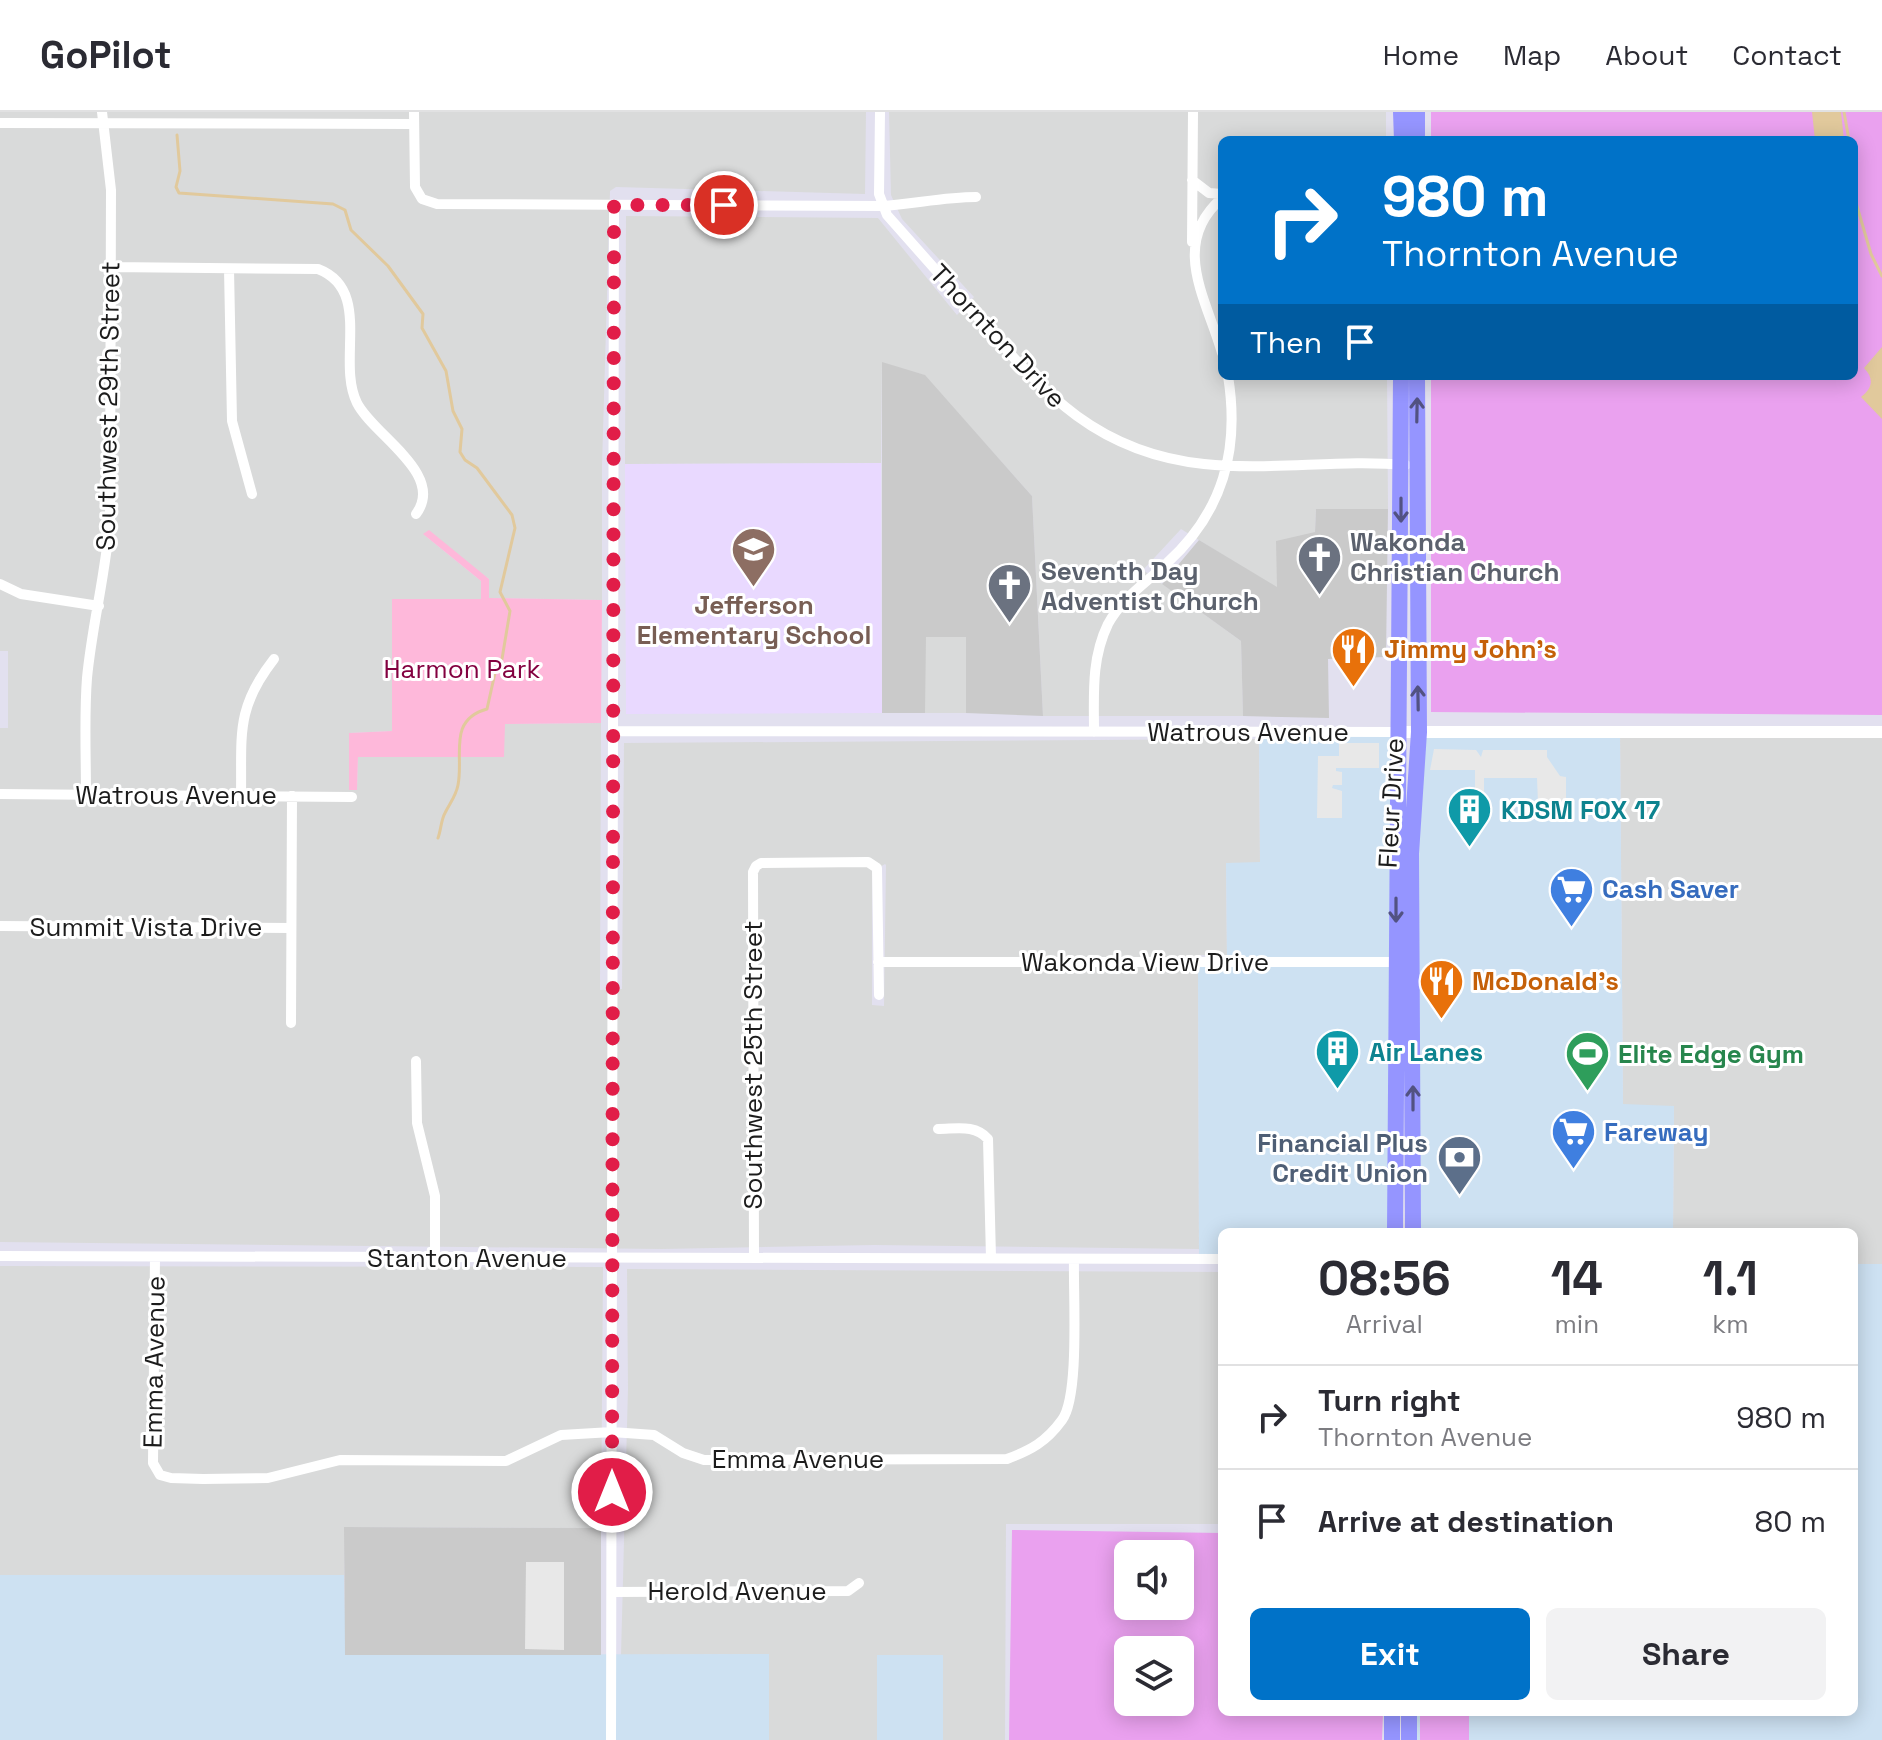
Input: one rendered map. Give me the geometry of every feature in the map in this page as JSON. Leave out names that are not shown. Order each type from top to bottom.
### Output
[{"type":"main road","points":[[1401,112],[1402,136]]},
{"type":"main road","points":[[1417,112],[1417,136]]},
{"type":"main road","name":"Fleur Drive","points":[[1395,1228],[1404,962],[1419,732],[1409,465],[1401,380]]},
{"type":"main road","name":"Fleur Drive","points":[[1413,1228],[1397,732],[1409,465],[1417,380]]},
{"type":"main road","points":[[1392,1716],[1392,1740]]},
{"type":"main road","points":[[1409,1716],[1409,1740]]},
{"type":"street","points":[[414,112],[415,187],[422,199],[437,204],[882,206],[914,204],[945,197],[976,197]]},
{"type":"street","points":[[880,112],[879,194],[882,206]]},
{"type":"street","points":[[1193,112],[1192,248],[1218,341]]},
{"type":"street","points":[[0,123],[102,118],[414,124]]},
{"type":"street","name":"Southwest 29th Street","points":[[86,794],[88,675],[110,519],[111,190],[102,118]]},
{"type":"street","points":[[1192,180],[1209,193],[1218,195]]},
{"type":"street","points":[[1192,248],[1205,217],[1218,201]]},
{"type":"street","points":[[611,1740],[614,205]]},
{"type":"street","name":"Thornton Drive","points":[[882,206],[1030,377],[1073,415],[1123,443],[1150,453],[1194,462],[1409,465]]},
{"type":"street","points":[[110,267],[318,269],[338,281],[349,301],[348,371],[351,387],[366,417],[418,474],[423,499],[416,514]]},
{"type":"street","points":[[229,269],[232,421],[252,494]]},
{"type":"street","points":[[1094,732],[1095,665],[1107,626],[1131,593],[1174,557],[1190,539],[1215,499],[1228,464],[1233,422],[1228,380]]},
{"type":"street","points":[[0,584],[21,594],[99,606]]},
{"type":"street","points":[[241,796],[243,716],[257,681],[274,659]]},
{"type":"street","name":"Watrous Avenue","points":[[614,731],[1882,732]]},
{"type":"street","name":"Watrous Avenue","points":[[0,794],[352,797]]},
{"type":"street","points":[[291,1023],[292,796]]},
{"type":"street","name":"Southwest 25th Street","points":[[754,1258],[753,872],[756,866],[761,863],[868,862],[877,868],[878,962]]},
{"type":"street","name":"Summit Vista Drive","points":[[0,926],[291,928]]},
{"type":"street","points":[[878,962],[879,995]]},
{"type":"street","name":"Wakonda View Drive","points":[[878,962],[1404,962]]},
{"type":"street","points":[[416,1061],[417,1123],[435,1196],[435,1258]]},
{"type":"street","points":[[938,1129],[974,1129],[988,1139],[991,1258]]},
{"type":"street","name":"Stanton Avenue","points":[[0,1256],[1218,1259]]},
{"type":"street","name":"Emma Avenue","points":[[155,1257],[153,1463],[160,1475],[171,1478],[268,1478],[340,1460],[506,1461],[561,1435],[612,1432],[654,1435],[683,1453],[704,1460],[1007,1459],[1036,1448],[1064,1418],[1073,1381],[1074,1259]]},
{"type":"street","name":"Herold Avenue","points":[[612,1592],[848,1591],[859,1583]]},
{"type":"shaded area","points":[[0,112],[866,112],[865,194],[616,187],[610,191],[602,466],[602,600],[489,598],[489,579],[423,534],[481,581],[481,599],[392,599],[392,731],[349,733],[349,790],[357,790],[358,757],[504,757],[504,724],[601,723],[600,990],[622,989],[624,743],[1259,739],[1260,863],[1226,863],[1227,956],[1198,955],[1199,1249],[875,1245],[662,1249],[0,1242],[0,728],[8,728],[8,651],[0,651]],"holes":[[[886,865],[884,1006],[872,1005],[872,872]]]},
{"type":"shaded area","points":[[889,112],[1386,112],[1386,136],[1218,136],[1218,380],[1387,380],[1388,509],[1316,509],[1315,532],[1277,588],[1181,529],[1143,570],[1241,641],[1243,716],[1043,716],[1032,496],[924,375],[882,363],[881,463],[625,464],[626,216],[878,218],[957,315],[974,297],[902,219],[891,195]]},
{"type":"shaded area","points":[[1431,112],[1882,112],[1882,715],[1431,712],[1431,380],[1858,380],[1858,136],[1431,136]]},
{"type":"shaded area","points":[[1812,112],[1841,112],[1844,136],[1815,136]]},
{"type":"shaded area","points":[[1882,347],[1882,419],[1861,397],[1871,383],[1864,368]]},
{"type":"shaded area","points":[[882,362],[925,375],[1032,496],[1043,716],[966,713],[966,637],[926,637],[925,713],[882,713]]},
{"type":"shaded area","name":"Jefferson Elementary School","points":[[881,463],[882,713],[626,714],[625,464]]},
{"type":"shaded area","points":[[1316,509],[1388,509],[1386,657],[1328,659],[1329,718],[1243,716],[1241,641],[1162,584],[1199,540],[1277,587],[1276,541],[1315,532]]},
{"type":"shaded area","points":[[925,637],[967,637],[966,713],[925,713]]},
{"type":"shaded area","points":[[1259,731],[1397,732],[1395,1228],[1218,1228],[1218,1259],[1199,1259],[1198,962],[1227,962],[1226,863],[1260,862]]},
{"type":"shaded area","points":[[1419,732],[1620,732],[1623,1104],[1674,1106],[1673,1228],[1413,1228]]},
{"type":"shaded area","points":[[1620,732],[1882,732],[1882,1264],[1858,1264],[1858,1228],[1673,1228],[1674,1107],[1623,1105]]},
{"type":"shaded area","points":[[1339,743],[1379,743],[1379,768],[1336,768],[1336,771],[1342,772],[1342,785],[1333,785],[1332,788],[1342,791],[1342,818],[1317,818],[1318,756],[1339,756]]},
{"type":"shaded area","points":[[1434,749],[1476,750],[1481,757],[1483,750],[1547,750],[1547,757],[1560,776],[1566,777],[1566,817],[1559,817],[1545,803],[1538,803],[1537,778],[1484,778],[1484,807],[1475,807],[1475,770],[1430,770]]},
{"type":"shaded area","points":[[1858,1264],[1882,1264],[1882,1740],[1409,1740],[1409,1716],[1858,1716]]},
{"type":"shaded area","points":[[0,1266],[603,1267],[601,1528],[345,1527],[344,1575],[0,1575]]},
{"type":"shaded area","points":[[627,1269],[1218,1272],[1218,1524],[1006,1524],[1005,1740],[943,1740],[943,1656],[877,1656],[877,1740],[769,1740],[769,1654],[621,1655],[628,1388]]},
{"type":"shaded area","points":[[344,1527],[601,1528],[601,1655],[345,1655]]},
{"type":"shaded area","points":[[1012,1530],[1218,1533],[1218,1716],[1383,1716],[1382,1740],[1009,1740]]},
{"type":"shaded area","points":[[526,1562],[564,1562],[564,1650],[525,1649]]},
{"type":"shaded area","points":[[0,1575],[344,1575],[346,1655],[769,1654],[769,1740],[0,1740]]},
{"type":"shaded area","points":[[877,1655],[943,1655],[943,1740],[877,1740]]},
{"type":"shaded area","points":[[1420,1716],[1469,1716],[1469,1740],[1420,1740]]},
{"type":"green space","name":"Harmon Park","points":[[429,530],[489,579],[489,598],[602,600],[601,723],[505,724],[504,757],[358,757],[357,790],[349,790],[349,733],[392,731],[392,599],[481,599],[481,581],[423,534]]},
{"type":"waterway","points":[[1844,112],[1848,136]]},
{"type":"waterway","points":[[177,135],[180,171],[176,187],[179,193],[333,204],[345,210],[351,230],[388,266],[423,314],[422,328],[446,371],[453,411],[462,429],[460,452],[477,468],[512,515],[515,528],[500,592],[510,611],[502,659],[495,673],[487,709],[466,721],[462,730],[458,785],[438,838]]},
{"type":"waterway","points":[[1858,210],[1871,254],[1882,276]]},
{"type":"place","name":"Jefferson Elementary School","points":[[754,589]]},
{"type":"place","name":"Wakonda Christian Church","points":[[1319,596]]},
{"type":"place","name":"Seventh Day Adventist Church","points":[[1010,625]]},
{"type":"place","name":"Jimmy John's","points":[[1353,688]]},
{"type":"place","name":"KDSM FOX 17","points":[[1470,849]]},
{"type":"place","name":"Cash Saver","points":[[1571,928]]},
{"type":"place","name":"McDonald's","points":[[1441,1020]]},
{"type":"place","name":"Air Lanes","points":[[1338,1091]]},
{"type":"place","name":"Elite Edge Gym","points":[[1587,1093]]},
{"type":"place","name":"Fareway","points":[[1573,1171]]},
{"type":"place","name":"Financial Plus Credit Union","points":[[1459,1197]]},
{"type":"route","points":[[612,1492],[614,205],[724,205]]}]
